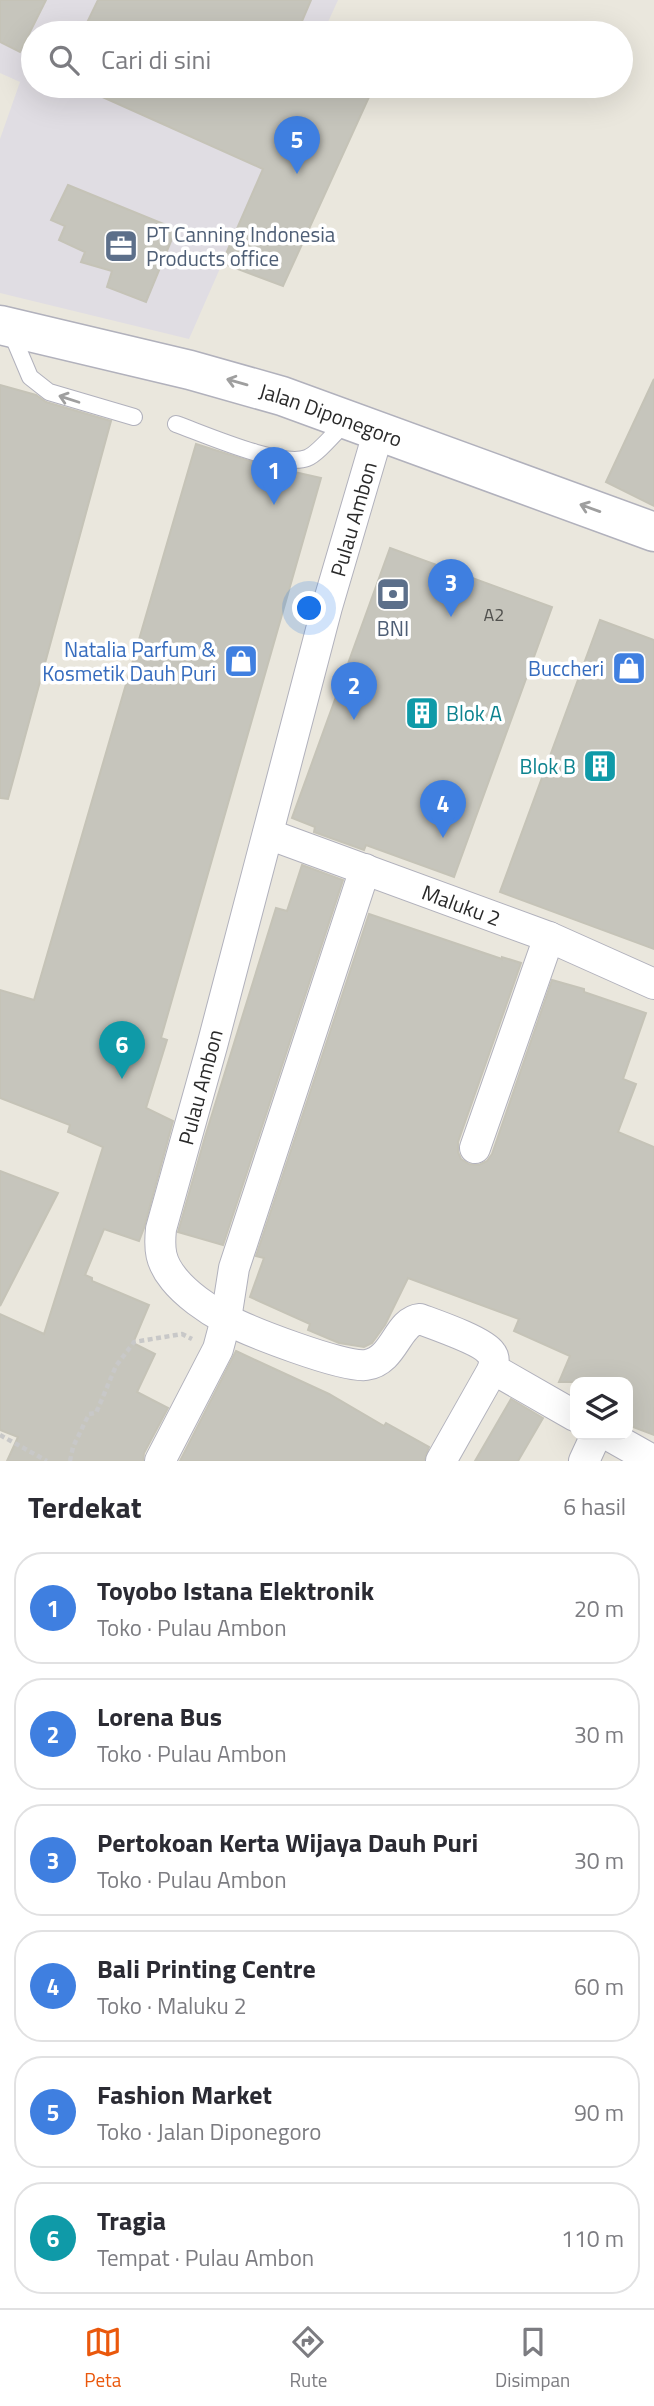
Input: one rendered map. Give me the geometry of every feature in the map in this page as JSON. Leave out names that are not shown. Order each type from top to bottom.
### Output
[{"type":"main road","name":"Jalan Diponegoro","points":[[5,326],[237,382],[364,425],[654,532]]},
{"type":"street","name":"Pulau Ambon","points":[[364,425],[341,555],[161,1229],[159,1250],[174,1279],[226,1319],[314,1353],[349,1364],[366,1365],[379,1360],[395,1344],[407,1325],[420,1318],[476,1342],[491,1352],[494,1359],[493,1369],[570,1413]]},
{"type":"street","name":"Maluku 2","points":[[268,834],[549,937],[654,984]]},
{"type":"street","points":[[160,1461],[218,1349],[234,1268],[365,869]]},
{"type":"street","points":[[475,1148],[549,937]]},
{"type":"street","points":[[441,1461],[493,1369]]},
{"type":"street","points":[[584,1461],[594,1440]]},
{"type":"street","points":[[617,1440],[654,1461]]},
{"type":"lane","points":[[5,326],[30,377],[49,392],[134,417]]},
{"type":"lane","points":[[176,424],[289,461],[308,458],[364,425]]},
{"type":"path","points":[[70,1461],[73,1447],[89,1414],[96,1413],[116,1366],[134,1342],[181,1334],[218,1349]]},
{"type":"path","points":[[0,1435],[47,1461]]},
{"type":"shaded area","points":[[0,0],[338,0],[328,21],[21,21],[21,98],[295,98],[189,339],[0,293],[0,139],[20,82],[0,73]]},
{"type":"building","points":[[0,0],[46,0],[36,21],[21,21],[20,52],[0,42]]},
{"type":"building","points":[[98,0],[311,0],[302,21],[88,21]]},
{"type":"building","points":[[105,98],[369,98],[283,286],[222,263],[263,169]]},
{"type":"building","name":"PT Canning Indonesia Products office","points":[[68,185],[176,229],[146,302],[107,287],[112,271],[81,262],[85,252],[59,240],[65,226],[51,220]]},
{"type":"building","points":[[654,379],[654,506],[606,482]]},
{"type":"building","points":[[0,385],[111,421],[8,799],[0,798]]},
{"type":"building","points":[[196,444],[259,464],[321,478],[161,1038],[167,1040],[146,1108],[173,1121],[144,1228],[139,1241],[104,1229],[85,1275],[92,1278],[92,1281],[149,1305],[133,1343],[155,1354],[137,1392],[168,1408],[144,1453],[143,1461],[7,1461],[18,1437],[0,1430],[0,1314],[44,1334],[103,1147],[68,1132],[70,1125],[0,1098],[0,990],[34,1000]]},
{"type":"building","name":"Blok A","points":[[390,548],[552,607],[454,877],[366,845],[364,850],[314,832],[315,827],[292,818]]},
{"type":"building","name":"Blok B","points":[[600,620],[654,640],[654,949],[500,892]]},
{"type":"building","points":[[302,865],[343,880],[223,1245],[178,1232],[276,908],[287,911]]},
{"type":"building","points":[[369,914],[521,963],[458,1142],[461,1159],[469,1164],[479,1165],[487,1161],[492,1154],[552,980],[584,989],[584,992],[646,1013],[623,1079],[636,1084],[618,1132],[654,1147],[654,1435],[633,1427],[633,1377],[570,1377],[570,1382],[559,1382],[570,1356],[514,1331],[519,1319],[408,1278],[385,1325],[372,1343],[364,1347],[339,1343],[308,1330],[310,1324],[250,1297],[264,1258],[256,1256]]},
{"type":"building","points":[[0,1171],[58,1193],[0,1306]]},
{"type":"building","points":[[236,1351],[329,1394],[384,1426],[386,1423],[429,1447],[424,1461],[180,1461]]},
{"type":"building","points":[[511,1399],[543,1418],[518,1461],[475,1461]]},
{"type":"place","name":"Fashion Market","points":[[297,174]]},
{"type":"place","name":"PT Canning Indonesia Products office","points":[[121,246]]},
{"type":"place","name":"Toyobo Istana Elektronik","points":[[274,505]]},
{"type":"place","name":"BNI","points":[[393,594]]},
{"type":"place","name":"Pertokoan Kerta Wijaya Dauh Puri","points":[[451,617]]},
{"type":"place","name":"Natalia Parfum & Kosmetik Dauh Puri","points":[[241,661]]},
{"type":"place","name":"Buccheri","points":[[629,668]]},
{"type":"place","name":"Blok A","points":[[422,713]]},
{"type":"place","name":"Lorena Bus","points":[[354,720]]},
{"type":"place","name":"Blok B","points":[[600,766]]},
{"type":"place","name":"Bali Printing Centre","points":[[443,838]]},
{"type":"place","name":"Tragia","points":[[122,1079]]}]
